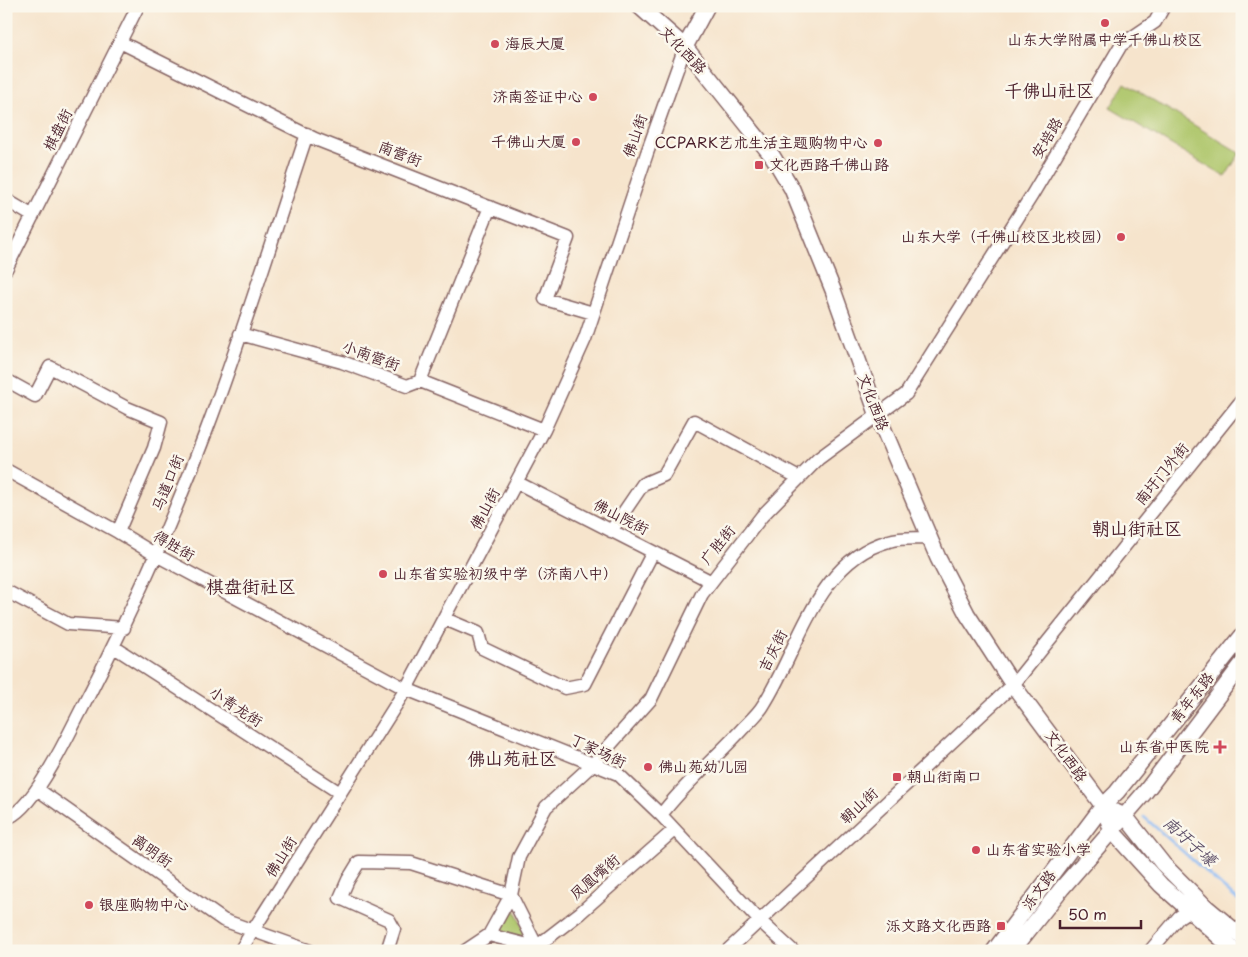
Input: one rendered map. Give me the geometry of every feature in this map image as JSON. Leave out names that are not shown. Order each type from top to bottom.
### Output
[{"type":"main road","name":"文化西路","points":[[639,6],[685,47],[773,157],[792,189],[833,290],[878,416],[930,538],[968,614],[1013,685],[1103,806],[1112,831],[1188,911],[1235,951]]},
{"type":"main road","points":[[685,47],[707,6]]},
{"type":"main road","name":"青年东路","points":[[1103,806],[1117,792],[1242,636]]},
{"type":"main road","name":"青年东路","points":[[1141,797],[1242,664]]},
{"type":"main road","name":"泺文路","points":[[1012,951],[1062,888],[1141,797]]},
{"type":"main road","name":"文化西路","points":[[1103,806],[1125,816],[1163,864],[1206,907],[1242,937]]},
{"type":"main road","name":"泺文路","points":[[994,951],[1103,806]]},
{"type":"street","name":"棋盘街","points":[[6,269],[138,6]]},
{"type":"street","name":"安培路","points":[[1032,195],[1121,45],[1155,22],[1164,6]]},
{"type":"street","name":"南营街","points":[[120,42],[306,134],[568,238],[545,299],[593,313]]},
{"type":"street","name":"佛山街","points":[[240,951],[406,690],[518,483],[544,430],[584,339],[685,47]]},
{"type":"street","name":"马道口街","points":[[7,818],[22,810],[64,744],[124,628],[156,556],[208,428],[306,134]]},
{"type":"street","name":"广胜街","points":[[489,935],[511,895],[519,857],[546,807],[593,764],[651,699],[710,581],[762,516],[818,459],[906,394],[1032,195]]},
{"type":"street","points":[[6,200],[33,216]]},
{"type":"street","points":[[420,381],[490,207]]},
{"type":"street","name":"小南营街","points":[[240,334],[342,362],[408,386],[420,381],[544,430]]},
{"type":"street","name":"马道口街","points":[[6,380],[35,396],[50,367],[127,408],[161,422],[154,448],[118,532]]},
{"type":"street","name":"南圩门外街","points":[[1013,685],[1242,400]]},
{"type":"street","points":[[612,531],[643,484],[664,475],[694,421],[799,478]]},
{"type":"street","name":"得胜街","points":[[6,470],[118,532],[156,556],[406,690]]},
{"type":"street","name":"佛山院街","points":[[518,483],[710,581]]},
{"type":"street","name":"吉庆街","points":[[661,815],[674,797],[719,756],[764,706],[818,596],[847,565],[864,550],[890,540],[930,538]]},
{"type":"street","points":[[445,619],[478,633],[482,648],[565,688],[585,684],[653,552]]},
{"type":"street","points":[[6,591],[68,624],[124,628]]},
{"type":"street","name":"小青龙街","points":[[114,647],[340,793]]},
{"type":"street","name":"朝山街","points":[[727,951],[1013,685]]},
{"type":"street","name":"丁家场街","points":[[406,690],[618,774],[661,815],[760,920],[792,951]]},
{"type":"street","name":"离明街","points":[[37,789],[223,920],[310,951]]},
{"type":"street","name":"凤凰嘴街","points":[[538,949],[674,830]]},
{"type":"street","points":[[387,951],[394,929],[389,920],[340,898],[359,862],[410,863],[511,895],[538,949]]},
{"type":"street","points":[[1150,951],[1179,917],[1188,911]]},
{"type":"street","points":[[465,951],[489,935],[538,949]]},
{"type":"green space","points":[[1125,83],[1240,153],[1225,177],[1110,108]]},
{"type":"green space","points":[[511,900],[529,943],[495,934]]},
{"type":"waterway","name":"南圩子壕","points":[[1144,817],[1242,904]]},
{"type":"place","name":"山东大学附属中学千佛山校区","points":[[1105,23]]},
{"type":"place","name":"海辰大厦","points":[[495,44]]},
{"type":"place","name":"济南签证中心","points":[[593,97]]},
{"type":"place","name":"千佛山大厦","points":[[576,142]]},
{"type":"place","name":"CCPARK艺术生活主题购物中心","points":[[878,143]]},
{"type":"place","name":"文化西路千佛山路","points":[[759,165]]},
{"type":"place","name":"山东大学（千佛山校区北校园）","points":[[1121,237]]},
{"type":"place","name":"山东省实验初级中学（济南八中）","points":[[383,574]]},
{"type":"place","name":"山东省中医院","points":[[1220,747]]},
{"type":"place","name":"佛山苑幼儿园","points":[[648,767]]},
{"type":"place","name":"朝山街南口","points":[[897,777]]},
{"type":"place","name":"山东省实验小学","points":[[976,850]]},
{"type":"place","name":"银座购物中心","points":[[89,905]]},
{"type":"place","name":"泺文路文化西路","points":[[1001,926]]},
{"type":"district","name":"千佛山社区","points":[[1049,91]]},
{"type":"district","name":"朝山街社区","points":[[1137,529]]},
{"type":"district","name":"棋盘街社区","points":[[251,587]]},
{"type":"district","name":"佛山苑社区","points":[[512,759]]}]
